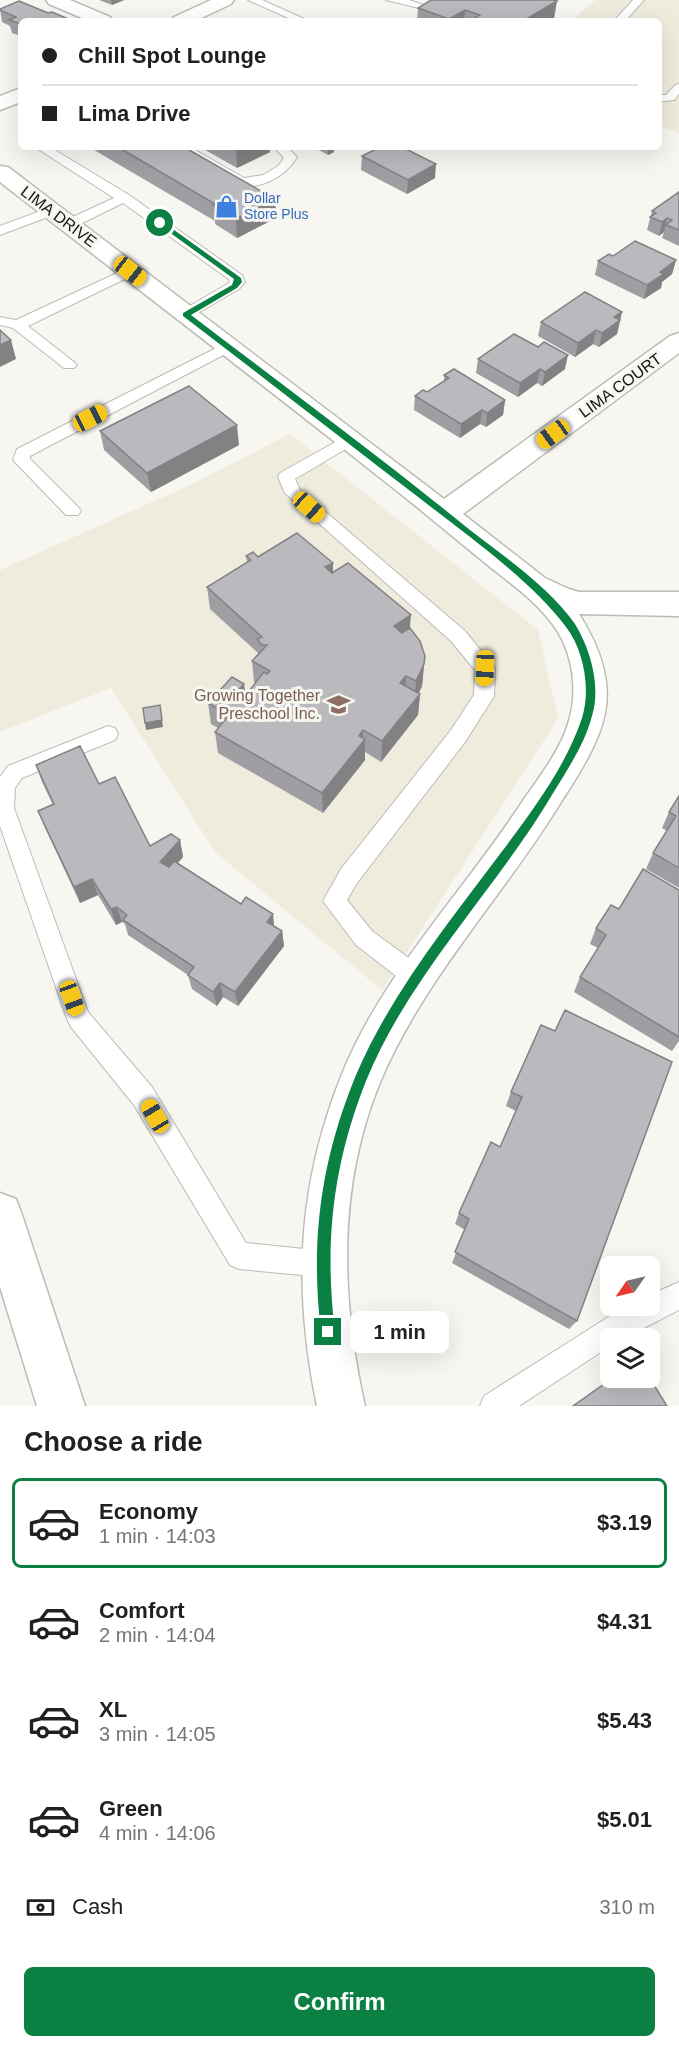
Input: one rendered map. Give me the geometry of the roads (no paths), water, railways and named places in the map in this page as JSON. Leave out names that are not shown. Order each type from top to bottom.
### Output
[{"type":"main road","points":[[55,0],[97,18]]},
{"type":"main road","points":[[186,18],[225,0]]},
{"type":"main road","points":[[0,104],[18,95]]},
{"type":"main road","name":"LIMA DRIVE","points":[[0,171],[444,513],[534,586],[571,625],[583,650],[591,684],[588,715],[575,747],[533,817],[417,978],[391,1019],[362,1076],[336,1148],[326,1205],[322,1286],[334,1377],[341,1406]]},
{"type":"main road","name":"LIMA COURT","points":[[444,513],[679,341]]},
{"type":"main road","points":[[534,586],[579,603],[679,604]]},
{"type":"main road","points":[[0,1215],[61,1406]]},
{"type":"lane","points":[[254,0],[297,18]]},
{"type":"lane","points":[[391,0],[419,5]]},
{"type":"lane","points":[[622,18],[639,0]]},
{"type":"lane","points":[[271,18],[284,12]]},
{"type":"lane","points":[[662,99],[670,98],[679,87]]},
{"type":"lane","points":[[46,150],[124,198],[237,278],[238,282],[234,286],[186,314]]},
{"type":"lane","points":[[186,150],[245,183],[269,176],[287,166],[291,157],[283,150]]},
{"type":"lane","points":[[0,231],[60,218],[124,198]]},
{"type":"lane","points":[[18,325],[130,271]]},
{"type":"lane","points":[[0,321],[18,325],[69,366]]},
{"type":"lane","points":[[72,511],[21,460],[22,453],[228,347]]},
{"type":"lane","points":[[348,440],[286,477],[294,493],[458,636],[485,668],[484,696],[418,789],[349,876],[334,901],[364,938],[417,978]]},
{"type":"lane","points":[[108,734],[15,772],[5,786],[4,808],[80,1019],[143,1096],[239,1256],[323,1264]]},
{"type":"lane","points":[[494,1406],[621,1326],[653,1307],[679,1296]]},
{"type":"place","name":"Dollar Store Plus","points":[[226,206]]},
{"type":"place","name":"Growing Together Preschool Inc.","points":[[338,704]]}]
